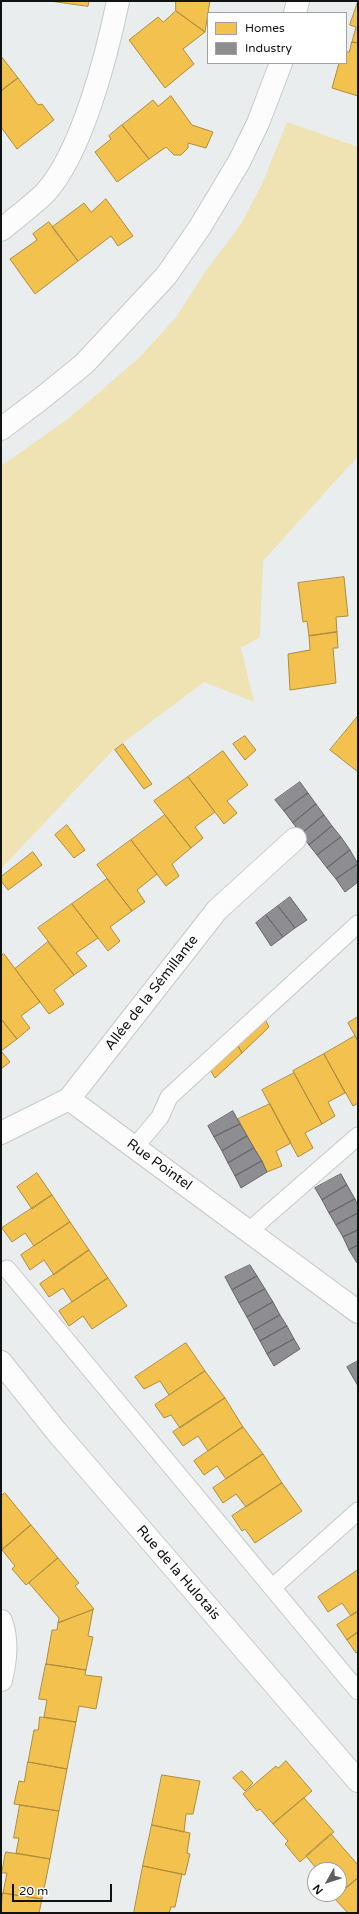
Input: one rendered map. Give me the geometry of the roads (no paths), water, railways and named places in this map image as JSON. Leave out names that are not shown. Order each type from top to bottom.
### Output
[{"type":"street","points":[[1,230],[45,192],[66,162],[82,125],[107,52],[118,1]]},
{"type":"street","points":[[295,12],[298,1]]},
{"type":"street","points":[[1,429],[84,364],[166,276],[200,227],[239,162],[258,123],[281,64]]},
{"type":"street","name":"Allée de la Sémillante","points":[[1,1133],[69,1099],[217,910],[295,839]]},
{"type":"street","name":"Rue Pointel","points":[[69,1099],[358,1312]]},
{"type":"street","name":"Rue de la Hulotais","points":[[1,1362],[61,1438],[358,1781]]},
{"type":"street","points":[[1,1621],[6,1633],[5,1665],[1,1680]]},
{"type":"lane","points":[[134,1148],[160,1117],[169,1097],[358,924]]},
{"type":"lane","points":[[249,1231],[358,1136]]},
{"type":"lane","points":[[7,1269],[358,1691]]},
{"type":"lane","points":[[272,1588],[358,1511]]}]
